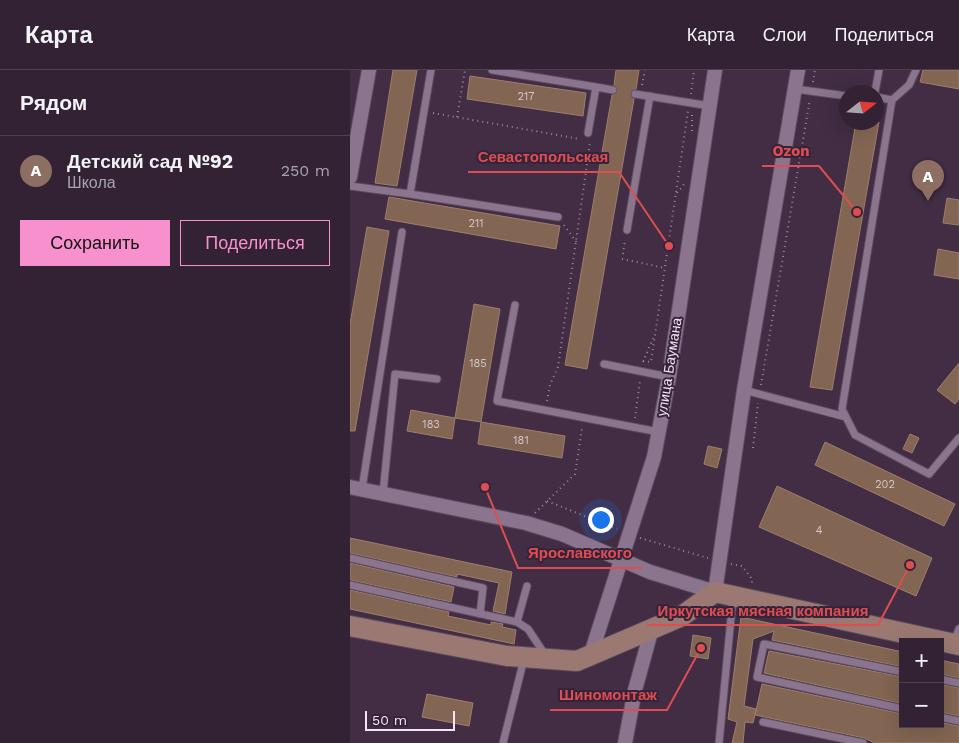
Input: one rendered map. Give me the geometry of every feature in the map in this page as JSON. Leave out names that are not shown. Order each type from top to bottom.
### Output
[{"type":"street","points":[[350,177],[369,70]]},
{"type":"street","name":"улица Баумана","points":[[590,657],[654,457],[669,377],[715,70]]},
{"type":"street","points":[[733,596],[719,562],[744,390],[798,70]]},
{"type":"street","points":[[356,488],[526,523],[562,534],[650,572],[733,596],[957,639]]},
{"type":"street","points":[[350,626],[524,658],[577,661],[590,657],[652,628],[733,596]]},
{"type":"street","points":[[625,743],[635,690],[652,628]]},
{"type":"lane","points":[[410,194],[431,70]]},
{"type":"lane","points":[[492,70],[613,90]]},
{"type":"lane","points":[[876,85],[879,70]]},
{"type":"lane","points":[[916,70],[909,86],[892,100],[847,363],[842,408],[855,435],[929,474],[959,438]]},
{"type":"lane","points":[[588,133],[596,87]]},
{"type":"lane","points":[[795,89],[839,95]]},
{"type":"lane","points":[[638,94],[710,106]]},
{"type":"lane","points":[[627,230],[650,96]]},
{"type":"lane","points":[[884,98],[892,100]]},
{"type":"lane","points":[[350,186],[558,217]]},
{"type":"lane","points":[[356,488],[402,232]]},
{"type":"lane","points":[[515,305],[497,401],[659,432]]},
{"type":"lane","points":[[604,364],[669,377]]},
{"type":"lane","points":[[383,493],[395,374],[437,379]]},
{"type":"lane","points":[[744,390],[846,417]]},
{"type":"lane","points":[[350,558],[483,588],[480,614]]},
{"type":"lane","points":[[350,585],[517,622],[528,629],[548,659]]},
{"type":"lane","points":[[517,622],[526,586]]},
{"type":"lane","points":[[719,743],[733,596]]},
{"type":"lane","points":[[899,671],[764,644],[757,677],[899,708]]},
{"type":"lane","points":[[503,743],[524,658]]},
{"type":"lane","points":[[944,680],[959,683]]},
{"type":"lane","points":[[944,718],[959,722]]},
{"type":"lane","points":[[763,722],[863,743]]},
{"type":"path","points":[[457,117],[465,70]]},
{"type":"path","points":[[638,94],[645,70]]},
{"type":"path","points":[[643,361],[651,362],[694,70]]},
{"type":"path","points":[[753,448],[759,394],[815,70]]},
{"type":"path","points":[[690,102],[694,118],[691,136]]},
{"type":"path","points":[[424,111],[590,141]]},
{"type":"path","points":[[545,410],[550,385],[558,367],[591,148],[588,133]]},
{"type":"path","points":[[677,193],[685,183],[686,174]]},
{"type":"path","points":[[558,217],[577,244]]},
{"type":"path","points":[[623,254],[627,230]]},
{"type":"path","points":[[622,259],[665,268]]},
{"type":"path","points":[[633,428],[643,361],[655,334]]},
{"type":"path","points":[[534,514],[575,474],[584,418]]},
{"type":"path","points":[[548,501],[628,534],[719,562],[742,566],[752,579],[733,596]]},
{"type":"building","points":[[393,70],[417,70],[397,186],[375,183]]},
{"type":"building","points":[[616,70],[639,70],[636,89],[630,93],[634,99],[587,369],[565,365],[612,95],[618,91],[614,85]]},
{"type":"building","points":[[923,70],[959,70],[959,89],[920,82]]},
{"type":"building","points":[[470,76],[586,93],[583,116],[467,99]]},
{"type":"building","points":[[855,130],[878,130],[832,390],[810,387]]},
{"type":"building","points":[[389,197],[560,226],[556,249],[385,219]]},
{"type":"building","points":[[947,198],[959,200],[959,225],[943,223]]},
{"type":"building","points":[[367,227],[389,231],[355,431],[350,431],[350,324]]},
{"type":"building","points":[[938,249],[959,253],[959,279],[934,275]]},
{"type":"building","points":[[474,304],[500,309],[481,422],[455,418]]},
{"type":"building","points":[[959,363],[959,399],[955,404],[937,390]]},
{"type":"building","points":[[411,410],[455,418],[452,439],[407,431]]},
{"type":"building","points":[[481,422],[565,436],[562,458],[478,444]]},
{"type":"building","points":[[910,434],[919,438],[912,453],[903,449]]},
{"type":"building","points":[[825,442],[955,504],[944,526],[815,465]]},
{"type":"building","points":[[708,446],[722,449],[717,468],[704,464]]},
{"type":"building","points":[[777,486],[932,558],[916,596],[759,527]]},
{"type":"building","points":[[350,538],[512,572],[505,614],[493,611],[499,583],[457,574],[457,577],[350,553]]},
{"type":"building","points":[[350,563],[454,587],[451,602],[350,580]]},
{"type":"building","points":[[350,590],[449,612],[448,616],[491,625],[491,622],[503,624],[502,627],[516,630],[514,644],[350,609]]},
{"type":"building","points":[[741,617],[899,651],[899,666],[772,640],[774,631],[753,639],[744,706],[756,709],[753,723],[745,722],[743,743],[732,743],[737,722],[728,719]]},
{"type":"building","points":[[693,635],[711,638],[708,659],[690,656]]},
{"type":"building","points":[[769,651],[899,676],[899,703],[764,673]]},
{"type":"building","points":[[944,661],[959,664],[959,678],[944,675]]},
{"type":"building","points":[[762,684],[899,713],[899,728],[944,728],[944,723],[959,726],[959,743],[875,743],[864,738],[755,715]]},
{"type":"building","points":[[944,685],[959,688],[959,716],[944,713]]},
{"type":"building","points":[[427,694],[473,703],[469,726],[422,717]]},
{"type":"place","name":"Детский сад №92","points":[[928,201]]},
{"type":"place","name":"Ozon","points":[[857,212]]},
{"type":"place","name":"Севастопольская","points":[[669,246]]},
{"type":"place","name":"Ярославского","points":[[485,487]]},
{"type":"place","name":"Иркутская мясная компания","points":[[910,565]]},
{"type":"place","name":"Шиномонтаж","points":[[701,648]]}]
